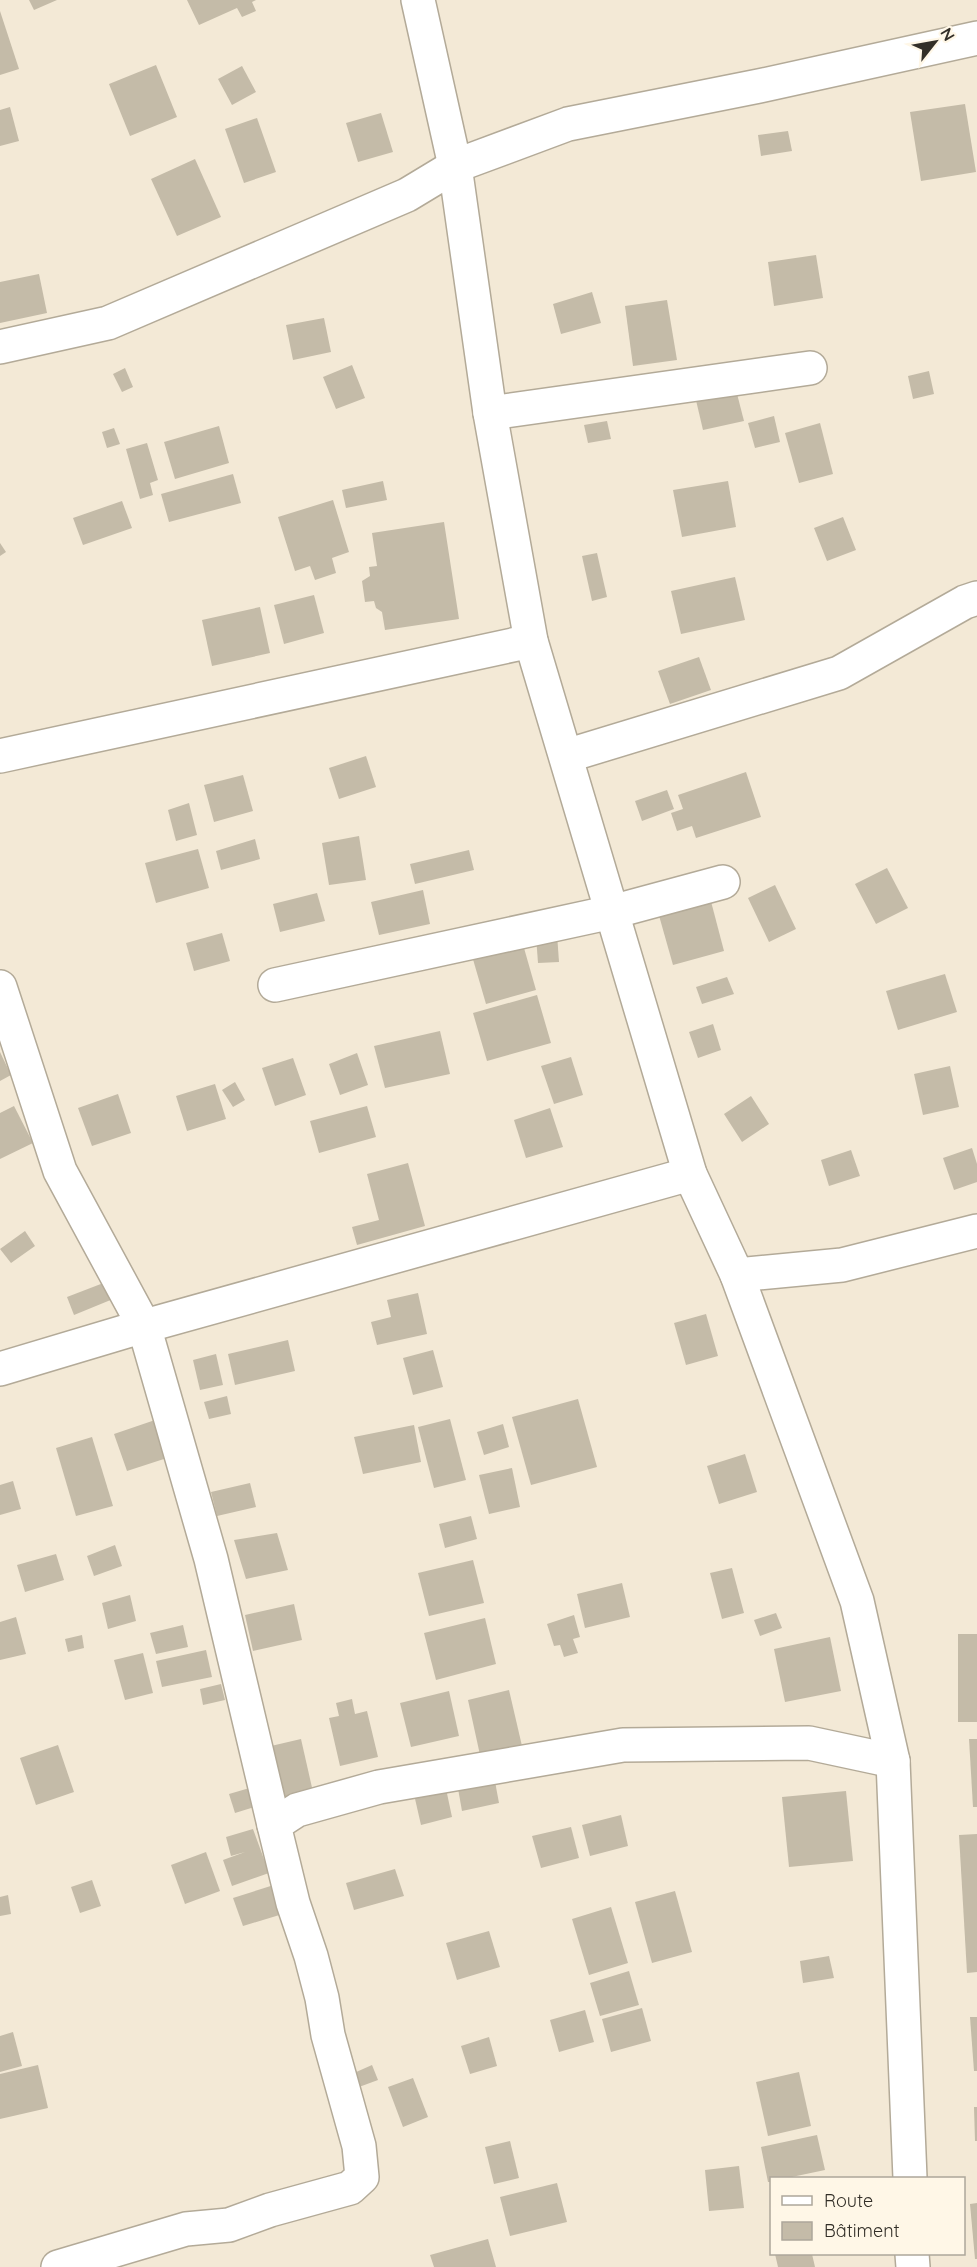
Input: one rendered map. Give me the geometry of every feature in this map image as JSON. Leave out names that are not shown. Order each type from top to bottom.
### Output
[{"type":"street","points":[[418,0],[455,166],[490,413],[531,641],[690,1174],[737,1275],[857,1601],[893,1761],[910,2177]]},
{"type":"street","points":[[0,347],[108,323],[407,195],[455,166],[568,123],[759,86],[977,38]]},
{"type":"street","points":[[490,413],[810,368]]},
{"type":"street","points":[[566,756],[839,673],[965,602],[977,598]]},
{"type":"street","points":[[0,756],[531,641]]},
{"type":"street","points":[[275,985],[612,912],[723,882]]},
{"type":"street","points":[[0,987],[60,1171],[144,1326],[212,1559],[293,1903],[314,1966],[328,2035],[359,2146],[362,2177],[350,2188],[270,2210],[229,2225],[186,2229],[58,2267]]},
{"type":"street","points":[[0,1369],[144,1326],[690,1174]]},
{"type":"street","points":[[737,1275],[842,1264],[977,1231]]},
{"type":"street","points":[[274,1825],[297,1810],[379,1788],[623,1745],[809,1743],[893,1761]]},
{"type":"building","points":[[29,0],[57,0],[34,10]]},
{"type":"building","points":[[187,0],[256,0],[252,2],[256,11],[242,17],[237,8],[199,25]]},
{"type":"building","points":[[0,11],[19,69],[0,75]]},
{"type":"building","points":[[156,65],[177,117],[130,136],[109,84]]},
{"type":"building","points":[[242,66],[256,92],[232,105],[218,79]]},
{"type":"building","points":[[965,104],[976,172],[921,181],[910,112]]},
{"type":"building","points":[[10,107],[19,141],[0,146],[0,110]]},
{"type":"building","points":[[381,113],[393,152],[358,162],[346,123]]},
{"type":"building","points":[[257,118],[276,172],[244,183],[225,129]]},
{"type":"building","points":[[788,131],[792,151],[761,156],[758,135]]},
{"type":"building","points":[[195,159],[221,217],[177,236],[151,179]]},
{"type":"building","points":[[816,255],[823,298],[774,306],[768,262]]},
{"type":"building","points":[[39,274],[47,313],[0,323],[0,282]]},
{"type":"building","points":[[592,292],[601,323],[561,334],[553,304]]},
{"type":"building","points":[[667,300],[677,360],[633,366],[625,306]]},
{"type":"building","points":[[324,318],[331,352],[293,360],[286,325]]},
{"type":"building","points":[[352,365],[365,398],[336,409],[323,377]]},
{"type":"building","points":[[125,368],[133,387],[122,392],[113,374]]},
{"type":"building","points":[[929,371],[934,394],[913,399],[908,376]]},
{"type":"building","points":[[735,386],[744,421],[703,430],[695,396]]},
{"type":"building","points":[[774,416],[780,442],[755,448],[748,423]]},
{"type":"building","points":[[607,421],[611,439],[588,443],[584,425]]},
{"type":"building","points":[[820,423],[833,474],[799,483],[785,433]]},
{"type":"building","points":[[219,426],[229,463],[175,479],[164,442]]},
{"type":"building","points":[[114,428],[120,444],[107,448],[102,432]]},
{"type":"building","points":[[147,443],[158,480],[150,483],[153,495],[140,499],[126,449]]},
{"type":"building","points":[[233,474],[241,503],[169,522],[161,494]]},
{"type":"building","points":[[383,481],[387,500],[346,508],[342,490]]},
{"type":"building","points":[[728,481],[736,527],[682,537],[673,490]]},
{"type":"building","points":[[333,500],[349,552],[332,558],[336,573],[315,580],[310,566],[295,571],[278,517]]},
{"type":"building","points":[[122,501],[132,528],[83,545],[73,518]]},
{"type":"building","points":[[843,517],[856,550],[827,561],[814,528]]},
{"type":"building","points":[[444,522],[459,619],[385,630],[382,612],[376,608],[374,601],[365,602],[362,581],[370,576],[369,567],[377,566],[372,533]]},
{"type":"building","points":[[0,543],[6,552],[0,556]]},
{"type":"building","points":[[597,553],[607,597],[592,601],[582,556]]},
{"type":"building","points":[[735,577],[745,620],[681,634],[671,591]]},
{"type":"building","points":[[314,595],[324,633],[284,644],[274,605]]},
{"type":"building","points":[[260,607],[270,653],[212,666],[202,620]]},
{"type":"building","points":[[699,657],[711,690],[670,704],[658,671]]},
{"type":"building","points":[[366,756],[376,787],[339,799],[329,768]]},
{"type":"building","points":[[746,772],[761,817],[696,838],[692,826],[677,831],[671,813],[683,809],[678,795]]},
{"type":"building","points":[[243,775],[253,811],[214,822],[204,785]]},
{"type":"building","points":[[667,790],[674,809],[642,821],[635,801]]},
{"type":"building","points":[[189,803],[197,835],[176,841],[168,810]]},
{"type":"building","points":[[359,836],[366,880],[329,885],[322,843]]},
{"type":"building","points":[[255,839],[260,859],[221,870],[216,851]]},
{"type":"building","points":[[198,849],[209,888],[156,903],[145,863]]},
{"type":"building","points":[[469,850],[474,870],[415,884],[410,864]]},
{"type":"building","points":[[887,868],[908,908],[876,924],[855,884]]},
{"type":"building","points":[[775,885],[796,929],[769,942],[748,898]]},
{"type":"building","points":[[423,890],[430,924],[379,935],[371,902]]},
{"type":"building","points":[[708,890],[724,951],[673,965],[656,905]]},
{"type":"building","points":[[317,893],[325,921],[280,932],[273,904]]},
{"type":"building","points":[[222,933],[230,961],[194,971],[186,943]]},
{"type":"building","points":[[520,934],[536,990],[486,1004],[470,949]]},
{"type":"building","points":[[557,934],[559,962],[538,963],[536,936]]},
{"type":"building","points":[[945,974],[957,1012],[898,1030],[886,991]]},
{"type":"building","points":[[727,977],[734,994],[702,1004],[696,987]]},
{"type":"building","points":[[537,995],[551,1043],[487,1061],[473,1013]]},
{"type":"building","points":[[713,1024],[721,1050],[698,1058],[689,1032]]},
{"type":"building","points":[[440,1031],[450,1074],[385,1088],[374,1046]]},
{"type":"building","points":[[0,1052],[11,1075],[0,1081]]},
{"type":"building","points":[[357,1053],[368,1085],[340,1095],[329,1064]]},
{"type":"building","points":[[571,1057],[583,1095],[554,1104],[541,1066]]},
{"type":"building","points":[[293,1058],[306,1095],[275,1106],[262,1068]]},
{"type":"building","points":[[950,1066],[959,1107],[923,1115],[914,1074]]},
{"type":"building","points":[[235,1082],[245,1100],[233,1107],[222,1090]]},
{"type":"building","points":[[215,1084],[226,1119],[187,1131],[176,1096]]},
{"type":"building","points":[[118,1094],[131,1133],[92,1146],[78,1108]]},
{"type":"building","points":[[751,1096],[769,1124],[742,1142],[724,1114]]},
{"type":"building","points":[[14,1106],[33,1143],[0,1159],[0,1113]]},
{"type":"building","points":[[367,1106],[376,1137],[319,1153],[310,1121]]},
{"type":"building","points":[[550,1108],[563,1147],[526,1158],[514,1120]]},
{"type":"building","points":[[972,1148],[977,1164],[977,1182],[954,1190],[943,1158]]},
{"type":"building","points":[[851,1150],[860,1176],[829,1186],[821,1160]]},
{"type":"building","points":[[408,1163],[425,1226],[357,1245],[352,1227],[379,1220],[367,1174]]},
{"type":"building","points":[[25,1231],[35,1246],[11,1263],[0,1249]]},
{"type":"building","points":[[106,1282],[113,1299],[74,1315],[67,1297]]},
{"type":"building","points":[[418,1293],[427,1334],[377,1345],[371,1322],[391,1317],[387,1300]]},
{"type":"building","points":[[706,1314],[718,1356],[686,1365],[674,1323]]},
{"type":"building","points":[[288,1340],[295,1371],[235,1385],[228,1354]]},
{"type":"building","points":[[433,1350],[443,1387],[413,1395],[403,1358]]},
{"type":"building","points":[[216,1354],[223,1385],[200,1390],[193,1360]]},
{"type":"building","points":[[227,1396],[231,1414],[209,1419],[204,1402]]},
{"type":"building","points":[[578,1399],[597,1467],[531,1485],[512,1417]]},
{"type":"building","points":[[158,1419],[170,1457],[127,1471],[114,1434]]},
{"type":"building","points":[[450,1419],[466,1480],[434,1488],[418,1427]]},
{"type":"building","points":[[503,1424],[509,1447],[484,1455],[477,1432]]},
{"type":"building","points":[[414,1425],[421,1462],[363,1474],[354,1437]]},
{"type":"building","points":[[92,1437],[113,1506],[76,1516],[56,1448]]},
{"type":"building","points":[[745,1454],[757,1492],[719,1504],[707,1466]]},
{"type":"building","points":[[512,1468],[520,1507],[489,1514],[479,1475]]},
{"type":"building","points":[[13,1481],[21,1509],[0,1515],[0,1485]]},
{"type":"building","points":[[250,1483],[256,1507],[217,1516],[211,1492]]},
{"type":"building","points":[[471,1516],[477,1539],[445,1548],[439,1524]]},
{"type":"building","points":[[277,1533],[288,1570],[246,1579],[234,1540]]},
{"type":"building","points":[[115,1545],[122,1566],[94,1576],[87,1556]]},
{"type":"building","points":[[56,1554],[64,1580],[25,1592],[17,1565]]},
{"type":"building","points":[[473,1560],[484,1603],[429,1616],[418,1573]]},
{"type":"building","points":[[732,1568],[744,1613],[722,1619],[710,1573]]},
{"type":"building","points":[[622,1583],[630,1617],[585,1628],[577,1594]]},
{"type":"building","points":[[130,1595],[136,1621],[108,1629],[102,1603]]},
{"type":"building","points":[[294,1604],[302,1640],[253,1651],[245,1615]]},
{"type":"building","points":[[776,1613],[782,1628],[760,1636],[754,1620]]},
{"type":"building","points":[[574,1615],[580,1637],[573,1639],[578,1653],[564,1657],[560,1645],[554,1646],[547,1624]]},
{"type":"building","points":[[16,1617],[26,1654],[0,1660],[0,1622]]},
{"type":"building","points":[[485,1618],[496,1664],[436,1680],[424,1633]]},
{"type":"building","points":[[183,1625],[188,1647],[156,1654],[150,1633]]},
{"type":"building","points":[[958,1634],[977,1634],[977,1722],[958,1722]]},
{"type":"building","points":[[82,1635],[84,1648],[68,1652],[65,1639]]},
{"type":"building","points":[[830,1637],[841,1691],[785,1702],[774,1649]]},
{"type":"building","points":[[206,1650],[212,1677],[162,1687],[156,1661]]},
{"type":"building","points":[[143,1653],[153,1693],[125,1700],[114,1660]]},
{"type":"building","points":[[221,1684],[225,1700],[203,1705],[200,1689]]},
{"type":"building","points":[[509,1690],[522,1746],[480,1755],[468,1700]]},
{"type":"building","points":[[449,1691],[459,1736],[411,1747],[400,1703]]},
{"type":"building","points":[[352,1699],[355,1714],[367,1711],[378,1757],[340,1766],[329,1718],[339,1716],[336,1703]]},
{"type":"building","points":[[301,1739],[313,1792],[283,1799],[271,1746]]},
{"type":"building","points":[[969,1739],[977,1739],[977,1807],[973,1807]]},
{"type":"building","points":[[58,1745],[74,1792],[36,1805],[20,1758]]},
{"type":"building","points":[[494,1776],[499,1803],[462,1811],[457,1783]]},
{"type":"building","points":[[445,1784],[452,1817],[421,1825],[413,1790]]},
{"type":"building","points":[[253,1787],[258,1806],[235,1813],[229,1794]]},
{"type":"building","points":[[846,1791],[853,1861],[789,1867],[782,1797]]},
{"type":"building","points":[[621,1815],[628,1846],[590,1856],[582,1825]]},
{"type":"building","points":[[571,1827],[579,1858],[541,1868],[532,1836]]},
{"type":"building","points":[[253,1829],[269,1873],[232,1886],[223,1860],[245,1852],[231,1856],[226,1837]]},
{"type":"building","points":[[977,1834],[977,1972],[967,1973],[959,1835]]},
{"type":"building","points":[[206,1852],[220,1891],[185,1904],[171,1865]]},
{"type":"building","points":[[395,1869],[404,1896],[354,1910],[346,1883]]},
{"type":"building","points":[[92,1880],[101,1906],[80,1913],[71,1887]]},
{"type":"building","points":[[277,1884],[286,1913],[243,1926],[233,1898]]},
{"type":"building","points":[[675,1891],[692,1952],[652,1963],[635,1902]]},
{"type":"building","points":[[8,1895],[11,1914],[0,1916],[0,1897]]},
{"type":"building","points":[[611,1907],[628,1963],[589,1975],[572,1919]]},
{"type":"building","points":[[489,1931],[500,1967],[457,1980],[446,1943]]},
{"type":"building","points":[[829,1956],[834,1978],[803,1983],[800,1961]]},
{"type":"building","points":[[629,1971],[639,2005],[600,2016],[590,1983]]},
{"type":"building","points":[[642,2008],[651,2041],[611,2052],[602,2019]]},
{"type":"building","points":[[585,2010],[594,2042],[559,2052],[550,2020]]},
{"type":"building","points":[[970,2017],[977,2017],[977,2071],[974,2071]]},
{"type":"building","points":[[13,2032],[22,2066],[0,2072],[0,2036]]},
{"type":"building","points":[[489,2037],[497,2066],[470,2074],[461,2046]]},
{"type":"building","points":[[38,2065],[48,2108],[0,2119],[0,2074]]},
{"type":"building","points":[[372,2065],[378,2080],[359,2087],[354,2073]]},
{"type":"building","points":[[799,2072],[811,2126],[768,2136],[756,2082]]},
{"type":"building","points":[[413,2078],[428,2117],[403,2127],[388,2087]]},
{"type":"building","points":[[974,2107],[977,2107],[977,2141],[975,2141]]},
{"type":"building","points":[[817,2135],[825,2170],[792,2177],[770,2177],[770,2182],[768,2182],[761,2147]]},
{"type":"building","points":[[510,2141],[519,2178],[494,2184],[485,2147]]},
{"type":"building","points":[[739,2166],[744,2208],[709,2211],[705,2170]]},
{"type":"building","points":[[557,2183],[567,2222],[510,2236],[500,2197]]},
{"type":"building","points":[[977,2203],[977,2259],[975,2259],[970,2204]]},
{"type":"building","points":[[488,2239],[496,2267],[434,2267],[430,2255]]},
{"type":"building","points":[[775,2255],[812,2255],[815,2267],[778,2267]]}]
